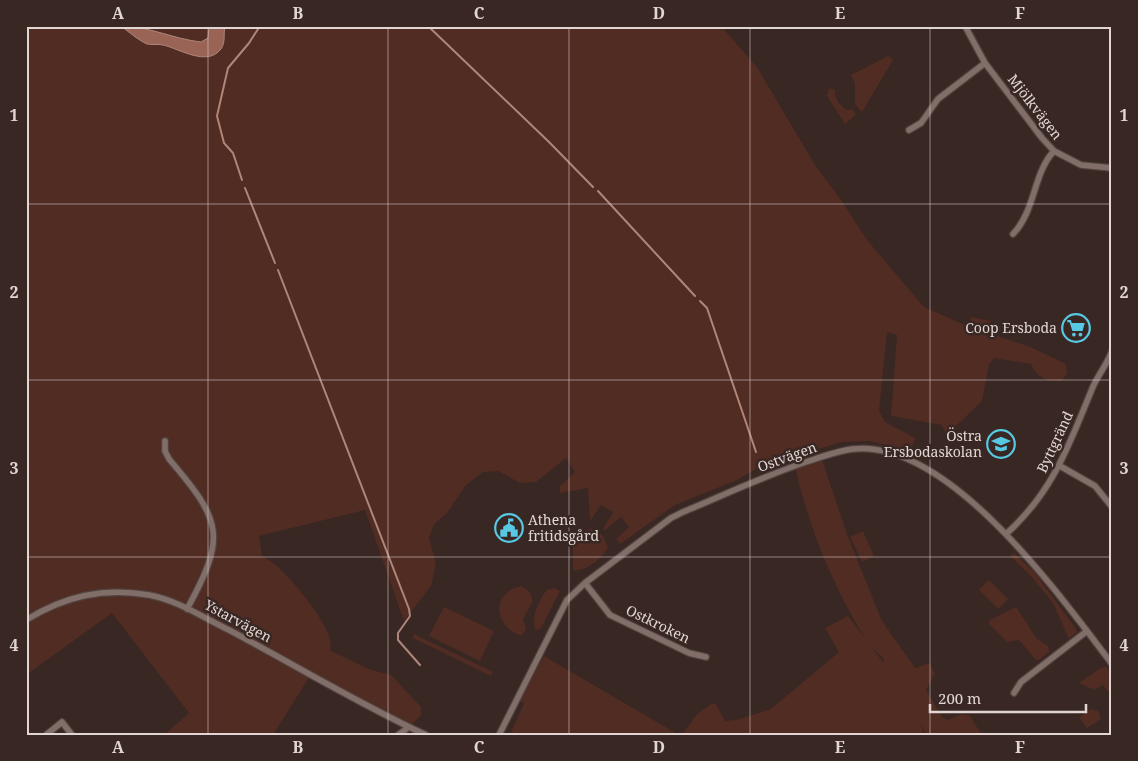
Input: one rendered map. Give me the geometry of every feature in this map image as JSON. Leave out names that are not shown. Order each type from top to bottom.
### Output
[{"type":"street","name":"Mjölkvägen","points":[[964,26],[985,63],[1054,151],[1080,165],[1112,168]]},
{"type":"street","points":[[909,130],[922,123],[938,99],[985,63]]},
{"type":"street","points":[[1013,234],[1024,223],[1046,160],[1054,151]]},
{"type":"street","name":"Byttgränd","points":[[1006,534],[1037,502],[1060,466],[1093,386],[1112,351]]},
{"type":"street","points":[[165,441],[165,451],[169,460],[194,488],[213,521],[215,544],[212,556],[205,577],[188,609]]},
{"type":"street","name":"Ostvägen","points":[[499,735],[564,604],[585,583],[671,518],[683,512],[796,466],[854,449],[895,453],[921,465],[971,503],[1006,534],[1046,578],[1112,664]]},
{"type":"street","points":[[1060,466],[1094,484],[1112,507]]},
{"type":"street","name":"Ostkroken","points":[[585,583],[610,615],[688,653],[706,658]]},
{"type":"street","name":"Ystarvägen","points":[[26,620],[66,599],[113,591],[150,595],[188,609],[426,735]]},
{"type":"street","points":[[1014,693],[1021,682],[1087,631]]},
{"type":"street","points":[[46,735],[62,722],[72,735]]},
{"type":"street","points":[[398,735],[409,727]]},
{"type":"shaded area","points":[[26,26],[121,26],[149,45],[160,44],[198,57],[215,54],[224,40],[225,26],[721,26],[757,67],[815,165],[867,240],[924,307],[972,328],[1028,346],[1066,364],[1067,373],[1062,381],[1047,380],[1037,373],[1031,364],[994,358],[989,364],[982,401],[951,431],[946,433],[942,425],[891,416],[897,335],[887,332],[879,411],[885,422],[915,438],[910,451],[870,441],[842,442],[761,466],[737,480],[675,505],[620,544],[616,539],[629,527],[621,517],[605,530],[603,529],[613,512],[601,505],[590,521],[588,488],[560,493],[560,486],[575,472],[566,458],[536,482],[520,483],[498,471],[483,472],[466,485],[447,513],[435,523],[429,537],[436,564],[431,586],[404,621],[365,510],[259,536],[262,557],[279,568],[310,603],[329,635],[331,651],[371,670],[391,675],[421,707],[421,715],[409,727],[310,676],[273,735],[164,735],[189,713],[112,613],[26,675]]},
{"type":"shaded area","points":[[121,26],[141,28],[201,42],[208,38],[209,26],[225,26],[221,49],[208,57],[201,57],[163,45],[147,44]]},
{"type":"shaded area","points":[[139,26],[209,26],[208,39],[201,42],[189,41],[177,36],[147,31]]},
{"type":"shaded area","points":[[888,56],[893,60],[862,112],[855,104],[855,83],[851,75]]},
{"type":"shaded area","points":[[829,88],[835,90],[836,99],[846,110],[853,110],[856,115],[845,124],[827,96]]},
{"type":"shaded area","points":[[971,317],[991,321],[987,332],[969,325]]},
{"type":"shaded area","points":[[821,457],[848,537],[882,621],[915,668],[930,663],[935,674],[926,690],[942,717],[947,720],[962,714],[970,716],[982,735],[926,735],[921,723],[924,735],[682,735],[697,714],[711,704],[716,704],[725,721],[736,720],[771,709],[839,652],[825,628],[848,616],[866,640],[832,577],[814,533],[800,488],[795,466]],"holes":[[[870,645],[880,655],[885,661],[883,662]]]},
{"type":"shaded area","points":[[597,530],[603,536],[608,547],[602,556],[588,567],[573,570],[573,543],[583,531]]},
{"type":"shaded area","points":[[863,531],[874,556],[862,562],[850,537]]},
{"type":"shaded area","points":[[1014,553],[1034,572],[1074,626],[1077,632],[1069,639],[1053,603],[1030,575],[1010,556]]},
{"type":"shaded area","points":[[989,580],[1008,599],[998,609],[979,590]]},
{"type":"shaded area","points":[[521,586],[530,592],[533,601],[523,619],[526,629],[522,636],[506,626],[501,619],[499,611],[500,603],[504,596],[511,590]]},
{"type":"shaded area","points":[[554,588],[560,591],[541,628],[536,630],[534,621],[538,604],[547,590]]},
{"type":"shaded area","points":[[444,607],[494,631],[480,661],[429,636]]},
{"type":"shaded area","points":[[1016,607],[1037,639],[1048,646],[1049,652],[1039,660],[1035,659],[1019,640],[1007,642],[989,624],[990,620]]},
{"type":"shaded area","points":[[414,634],[493,672],[491,676],[413,638]]},
{"type":"shaded area","points":[[544,656],[679,735],[510,735],[524,703],[520,701]]},
{"type":"shaded area","points":[[1107,667],[1112,673],[1112,696],[1103,685],[1094,689],[1079,683],[1101,668]]},
{"type":"shaded area","points":[[1091,709],[1098,711],[1101,719],[1087,728],[1079,717]]},
{"type":"waterway","points":[[242,180],[233,153],[224,143],[217,116],[228,68],[249,43],[260,26]]},
{"type":"waterway","points":[[428,26],[593,187]]},
{"type":"waterway","points":[[245,188],[275,263]]},
{"type":"waterway","points":[[598,191],[695,296]]},
{"type":"waterway","points":[[278,270],[409,609],[410,616],[398,633],[398,640],[420,665]]},
{"type":"waterway","points":[[700,301],[707,308],[756,452]]},
{"type":"place","name":"Coop Ersboda","points":[[1076,328]]},
{"type":"place","name":"Östra Ersbodaskolan","points":[[1001,444]]},
{"type":"place","name":"Athena fritidsgård","points":[[509,528]]}]
